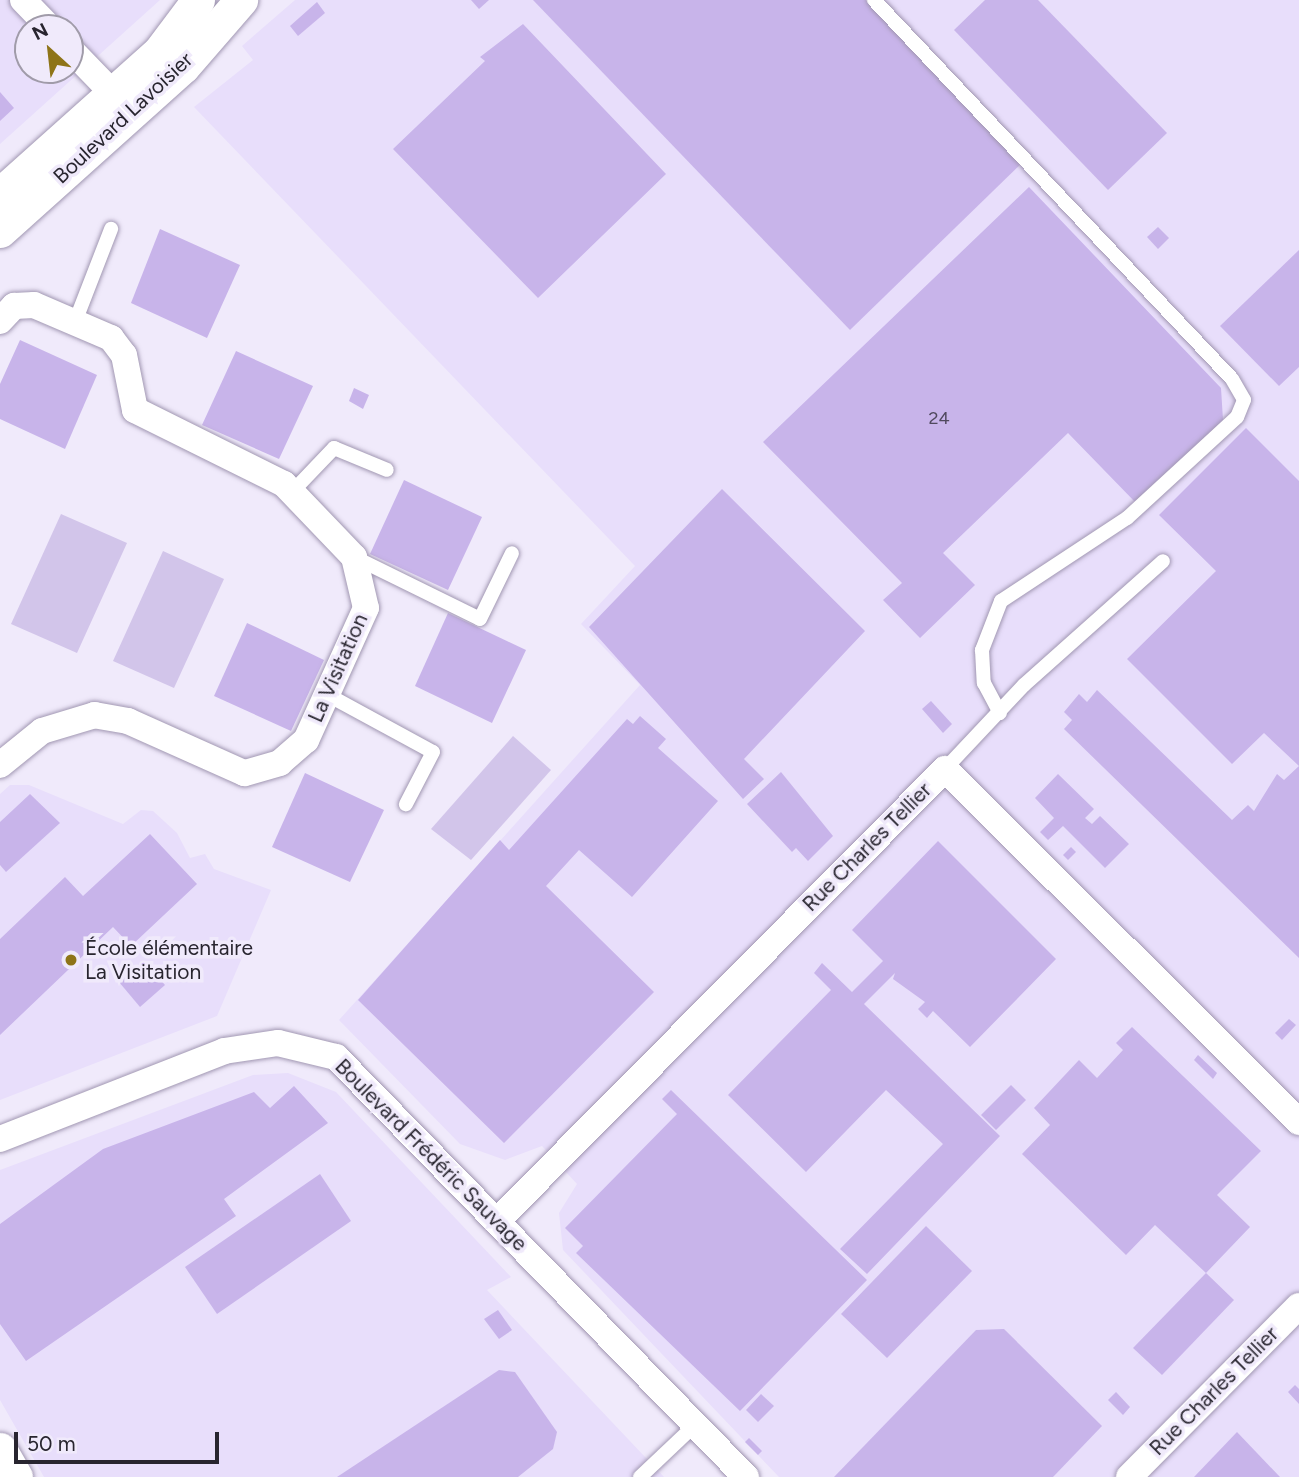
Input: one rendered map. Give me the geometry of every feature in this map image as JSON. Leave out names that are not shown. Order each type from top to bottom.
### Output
[{"type":"street","points":[[23,0],[36,14]]},
{"type":"street","name":"Boulevard Lavoisier","points":[[0,194],[122,104],[198,0]]},
{"type":"street","name":"Boulevard Lavoisier","points":[[0,231],[122,104],[240,0]]},
{"type":"street","points":[[84,64],[122,104]]},
{"type":"street","points":[[0,321],[14,306],[34,305],[111,338],[124,355],[135,410],[271,474],[292,492],[354,557]]},
{"type":"street","name":"La Visitation","points":[[0,765],[42,731],[95,715],[128,721],[244,773],[280,763],[306,740],[366,608],[354,557]]},
{"type":"street","name":"Rue Charles Tellier","points":[[497,1221],[945,769],[1299,1122]]},
{"type":"street","name":"Boulevard Frédéric Sauvage","points":[[0,1139],[224,1051],[303,1046],[336,1057],[746,1477]]},
{"type":"street","name":"Rue Charles Tellier","points":[[1129,1477],[1299,1306]]},
{"type":"street","points":[[0,1448],[16,1477]]},
{"type":"lane","points":[[874,0],[1232,379],[1244,400],[1237,417],[1127,517],[1001,601],[982,650],[984,683],[1000,713]]},
{"type":"lane","points":[[75,322],[111,229]]},
{"type":"lane","points":[[292,492],[334,448],[387,470]]},
{"type":"lane","points":[[354,557],[480,619],[512,553]]},
{"type":"lane","points":[[945,769],[1000,713],[1163,561]]},
{"type":"lane","points":[[328,695],[433,752],[406,804]]},
{"type":"lane","points":[[640,1477],[696,1424]]},
{"type":"shaded area","points":[[0,0],[160,0],[84,68],[84,14],[14,14],[14,84],[67,84],[0,144]]},
{"type":"shaded area","points":[[295,0],[1299,0],[1299,1477],[779,1477],[563,1250],[559,1213],[577,1184],[542,1146],[505,1160],[460,1144],[339,1020],[640,685],[581,624],[635,566],[194,107],[253,60],[242,46]]},
{"type":"shaded area","points":[[61,514],[127,543],[77,653],[11,624]]},
{"type":"shaded area","points":[[163,551],[224,579],[174,688],[113,661]]},
{"type":"shaded area","points":[[513,736],[551,770],[471,860],[431,829]]},
{"type":"shaded area","name":"École élémentaire La Visitation","points":[[10,785],[29,785],[123,824],[141,810],[153,811],[177,833],[190,858],[205,854],[214,869],[271,890],[217,1016],[0,1100],[0,794]]},
{"type":"shaded area","points":[[288,1073],[336,1092],[511,1277],[487,1290],[664,1477],[44,1477],[0,1400],[0,1170],[253,1075]]},
{"type":"building","points":[[471,0],[489,0],[479,9]]},
{"type":"building","points":[[533,0],[866,0],[1024,161],[850,330]]},
{"type":"building","points":[[985,0],[1038,0],[1167,133],[1108,190],[954,30]]},
{"type":"building","points":[[317,2],[325,13],[298,36],[290,26]]},
{"type":"building","points":[[523,24],[666,174],[538,298],[393,149],[485,61],[480,57]]},
{"type":"building","points":[[0,92],[14,108],[0,121]]},
{"type":"building","points":[[1029,187],[1221,388],[1223,420],[1137,504],[1068,433],[943,553],[975,585],[920,638],[883,600],[902,583],[763,442]]},
{"type":"building","points":[[1158,227],[1169,238],[1158,249],[1147,237]]},
{"type":"building","points":[[160,229],[240,265],[207,338],[131,303]]},
{"type":"building","points":[[1299,250],[1299,367],[1279,386],[1220,326]]},
{"type":"building","points":[[20,340],[97,375],[65,449],[0,419],[0,384]]},
{"type":"building","points":[[236,351],[313,386],[279,459],[202,425]]},
{"type":"building","points":[[354,388],[369,395],[363,409],[349,401]]},
{"type":"building","points":[[1246,428],[1299,481],[1299,766],[1264,733],[1232,764],[1127,659],[1216,571],[1159,515]]},
{"type":"building","points":[[404,480],[482,517],[448,590],[370,554]]},
{"type":"building","points":[[722,489],[865,631],[744,759],[764,779],[743,799],[589,627]]},
{"type":"building","points":[[448,613],[526,650],[492,723],[415,686]]},
{"type":"building","points":[[247,623],[324,660],[291,731],[214,696]]},
{"type":"building","points":[[1097,690],[1232,820],[1248,805],[1254,811],[1277,774],[1284,780],[1299,766],[1299,958],[1064,729],[1072,720],[1064,712],[1079,694],[1087,702]]},
{"type":"building","points":[[931,701],[952,724],[943,733],[922,709]]},
{"type":"building","points":[[640,716],[666,739],[658,748],[718,801],[632,897],[579,850],[546,886],[654,992],[504,1143],[358,1000],[500,840],[509,850],[627,719],[633,724]]},
{"type":"building","points":[[781,772],[833,836],[808,861],[796,848],[792,852],[747,804]]},
{"type":"building","points":[[305,773],[384,810],[350,882],[272,847]]},
{"type":"building","points":[[1058,774],[1094,809],[1085,818],[1092,824],[1100,816],[1129,844],[1105,868],[1063,826],[1048,840],[1040,832],[1054,818],[1035,798]]},
{"type":"building","points":[[30,794],[60,823],[6,872],[0,865],[0,822]]},
{"type":"building","points":[[150,834],[197,884],[131,946],[113,927],[0,1035],[0,939],[65,877],[83,896]]},
{"type":"building","points":[[938,841],[1056,959],[970,1047],[933,1011],[927,1018],[918,1009],[925,1002],[893,979],[895,973],[864,1004],[1000,1136],[867,1274],[840,1249],[943,1144],[886,1090],[806,1172],[728,1095],[831,990],[814,973],[822,963],[852,992],[883,961],[852,930]]},
{"type":"building","points":[[1071,847],[1076,852],[1068,860],[1063,855]]},
{"type":"building","points":[[144,961],[165,985],[140,1007],[119,982]]},
{"type":"building","points":[[1289,1019],[1296,1025],[1282,1040],[1275,1033]]},
{"type":"building","points":[[1132,1027],[1261,1151],[1217,1195],[1250,1227],[1206,1273],[1155,1225],[1126,1255],[1022,1154],[1050,1125],[1034,1108],[1079,1060],[1097,1078],[1123,1050],[1116,1043]]},
{"type":"building","points":[[1198,1055],[1217,1073],[1213,1079],[1194,1060]]},
{"type":"building","points":[[1011,1085],[1026,1100],[996,1130],[981,1115]]},
{"type":"building","points":[[294,1086],[328,1123],[224,1199],[236,1216],[26,1361],[0,1324],[0,1224],[103,1149],[254,1092],[270,1108]]},
{"type":"building","points":[[671,1090],[867,1280],[740,1411],[576,1253],[583,1246],[565,1228],[677,1114],[662,1099]]},
{"type":"building","points":[[320,1174],[351,1221],[217,1314],[185,1267]]},
{"type":"building","points":[[926,1226],[972,1271],[887,1358],[841,1314]]},
{"type":"building","points":[[1206,1273],[1234,1300],[1162,1375],[1133,1348]]},
{"type":"building","points":[[498,1310],[512,1330],[499,1339],[484,1319]]},
{"type":"building","points":[[1004,1329],[1102,1426],[1053,1477],[834,1477],[976,1330]]},
{"type":"building","points":[[499,1370],[515,1372],[557,1432],[553,1449],[518,1477],[337,1477]]},
{"type":"building","points":[[1295,1385],[1299,1389],[1299,1404],[1288,1392]]},
{"type":"building","points":[[1116,1392],[1130,1407],[1123,1415],[1108,1400]]},
{"type":"building","points":[[761,1394],[774,1406],[758,1422],[746,1410]]},
{"type":"building","points":[[1237,1432],[1280,1477],[1194,1477]]},
{"type":"building","points":[[749,1438],[762,1451],[758,1455],[745,1442]]},
{"type":"place","name":"École élémentaire La Visitation","points":[[71,960]]}]
